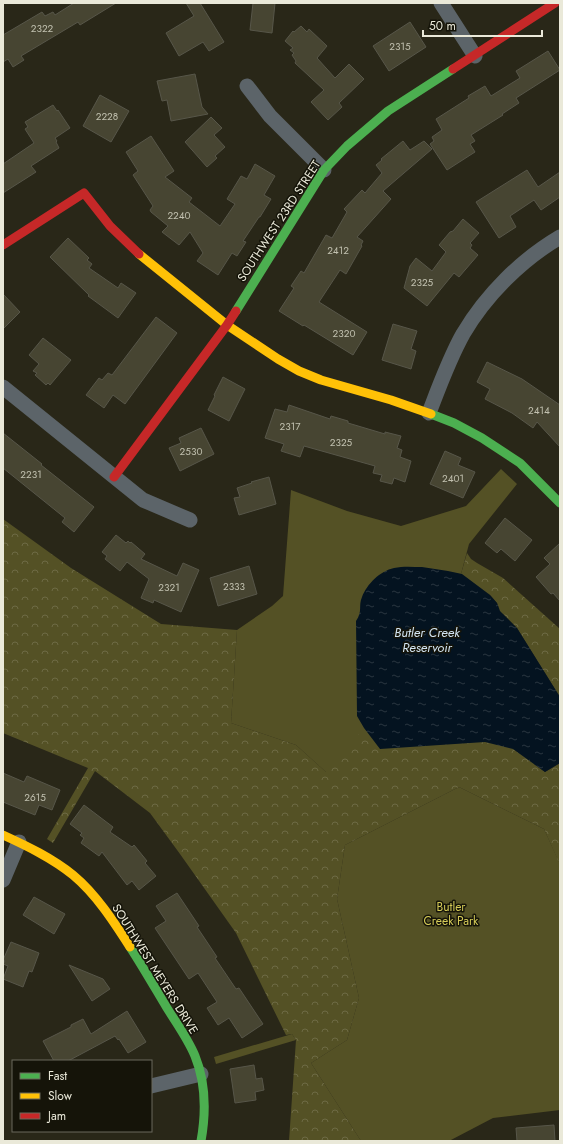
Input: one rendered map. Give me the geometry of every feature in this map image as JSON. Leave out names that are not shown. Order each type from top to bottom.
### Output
[{"type":"street","points":[[441,3],[475,56]]},
{"type":"street","name":"SOUTHWEST 23RD STREET","points":[[114,477],[227,325],[324,170],[347,146],[388,111],[555,3]]},
{"type":"street","points":[[247,86],[270,116],[324,170]]},
{"type":"street","points":[[3,245],[84,193],[110,226],[136,251],[227,325],[299,371],[321,380],[429,413],[482,438],[520,463],[560,503]]},
{"type":"street","points":[[429,413],[446,369],[462,335],[472,319],[496,290],[522,263],[560,237]]},
{"type":"street","points":[[3,387],[143,500],[190,520]]},
{"type":"street","name":"SOUTHWEST MEYERS DRIVE","points":[[3,835],[19,842],[63,867],[80,881],[117,928],[184,1035],[201,1074],[204,1099],[204,1121],[201,1141]]},
{"type":"street","points":[[3,880],[19,842]]},
{"type":"street","points":[[152,1086],[201,1074]]},
{"type":"green space","points":[[501,469],[517,484],[469,544],[461,574],[490,595],[560,697],[560,763],[327,773],[296,745],[231,723],[237,630],[272,606],[283,596],[291,490],[347,511],[401,526],[466,506]]},
{"type":"green space","points":[[3,519],[71,568],[161,624],[237,630],[231,723],[296,745],[326,772],[364,728],[380,749],[485,742],[513,749],[545,772],[560,763],[560,865],[544,829],[459,787],[345,845],[337,899],[359,998],[347,1040],[311,1063],[361,1141],[289,1141],[296,1040],[292,1034],[286,1035],[236,933],[150,813],[95,771],[53,843],[47,839],[88,768],[3,733]]},
{"type":"green space","points":[[467,553],[471,559],[503,578],[560,629],[560,697],[517,628],[500,611],[497,603],[490,595],[461,574]]},
{"type":"green space","name":"Butler Creek Park","points":[[459,787],[544,829],[560,864],[560,1110],[493,1118],[449,1141],[361,1141],[311,1063],[347,1040],[359,998],[337,899],[345,845]]},
{"type":"green space","points":[[292,1034],[296,1040],[216,1064],[214,1057]]},
{"type":"water","name":"Butler Creek Reservoir","points":[[397,567],[422,567],[462,574],[490,595],[497,603],[500,611],[517,628],[560,697],[560,763],[545,772],[513,749],[485,742],[380,749],[364,728],[357,716],[356,621],[360,611],[362,597],[367,587],[384,572]]},
{"type":"building","points":[[74,3],[116,3],[80,25],[78,22],[21,56],[24,60],[13,67],[8,59],[3,62],[3,35],[42,12],[45,16],[53,12],[55,15]]},
{"type":"building","points":[[186,3],[200,3],[224,42],[209,51],[203,42],[179,56],[166,33],[194,16]]},
{"type":"building","points":[[253,3],[275,3],[272,33],[250,30]]},
{"type":"building","points":[[410,22],[426,47],[389,71],[373,46]]},
{"type":"building","points":[[301,26],[307,32],[309,29],[327,46],[317,58],[335,78],[349,64],[364,79],[339,103],[342,107],[328,120],[311,102],[324,90],[295,63],[296,61],[292,55],[294,53],[290,50],[293,48],[285,41],[293,31],[294,32]]},
{"type":"building","points":[[548,51],[560,70],[516,98],[519,103],[471,135],[475,141],[470,144],[475,152],[447,170],[430,144],[434,141],[432,137],[442,130],[436,119],[469,98],[468,96],[485,86],[491,96],[520,78],[516,71]]},
{"type":"building","points":[[195,74],[202,107],[208,114],[171,121],[167,100],[162,101],[157,81]]},
{"type":"building","points":[[100,95],[129,111],[111,142],[83,126]]},
{"type":"building","points":[[53,105],[70,128],[55,138],[59,148],[31,166],[36,172],[3,193],[3,164],[34,143],[25,129],[28,127],[25,122]]},
{"type":"building","points":[[211,117],[222,128],[214,135],[225,147],[215,156],[217,158],[207,167],[185,142]]},
{"type":"building","points":[[151,136],[174,171],[165,177],[192,198],[189,202],[220,226],[235,204],[227,199],[241,176],[247,179],[255,164],[275,176],[264,195],[271,199],[243,241],[246,242],[237,256],[232,253],[218,275],[197,261],[203,253],[190,232],[179,245],[162,232],[168,226],[151,212],[150,210],[153,206],[133,175],[138,171],[126,152]]},
{"type":"building","points":[[403,141],[410,150],[424,141],[432,149],[383,191],[391,199],[357,237],[363,241],[362,246],[346,274],[340,270],[319,302],[367,332],[353,355],[279,311],[294,288],[291,286],[301,271],[304,273],[326,235],[332,238],[347,212],[344,209],[362,190],[365,193],[382,173],[376,165]]},
{"type":"building","points":[[527,170],[538,187],[560,172],[560,197],[541,210],[534,200],[510,216],[516,227],[499,238],[476,202]]},
{"type":"building","points":[[463,219],[479,233],[470,243],[472,245],[470,248],[478,255],[459,277],[454,273],[427,306],[404,288],[410,266],[416,258],[432,271],[446,252],[439,245]]},
{"type":"building","points":[[68,238],[89,258],[87,260],[92,264],[89,268],[118,288],[121,283],[136,293],[118,318],[88,296],[89,295],[50,257]]},
{"type":"building","points":[[3,294],[20,312],[3,329]]},
{"type":"building","points":[[156,317],[177,333],[125,404],[113,395],[104,408],[86,395],[99,378],[102,380],[108,373],[112,375]]},
{"type":"building","points":[[393,324],[417,331],[411,349],[416,351],[411,369],[382,360]]},
{"type":"building","points":[[43,338],[71,360],[50,385],[48,383],[46,385],[35,375],[37,373],[33,371],[39,364],[29,355]]},
{"type":"building","points":[[487,362],[522,379],[560,405],[560,447],[537,422],[533,428],[512,413],[485,399],[490,389],[477,382]]},
{"type":"building","points":[[223,377],[245,389],[229,421],[208,410]]},
{"type":"building","points":[[289,405],[330,419],[331,416],[348,421],[348,423],[385,434],[385,432],[401,436],[397,448],[402,450],[400,457],[411,461],[405,482],[394,478],[392,484],[380,481],[382,475],[373,473],[375,466],[304,446],[300,457],[281,451],[284,444],[265,438],[275,409],[287,412]]},
{"type":"building","points":[[201,428],[214,454],[180,471],[169,448],[181,443],[179,438]]},
{"type":"building","points":[[3,433],[94,507],[74,532],[62,522],[65,518],[3,468]]},
{"type":"building","points":[[445,451],[461,458],[458,465],[475,472],[463,498],[430,484]]},
{"type":"building","points":[[269,477],[276,504],[239,515],[234,498],[240,497],[237,488]]},
{"type":"building","points":[[505,518],[532,540],[515,561],[501,549],[497,553],[485,543]]},
{"type":"building","points":[[116,535],[126,543],[128,541],[130,543],[131,542],[145,554],[141,559],[177,576],[183,563],[199,570],[181,612],[154,600],[153,603],[141,598],[149,579],[127,562],[120,571],[105,559],[107,556],[102,552]]},
{"type":"building","points":[[560,543],[560,601],[553,593],[551,594],[536,577],[550,564],[544,558]]},
{"type":"building","points":[[249,566],[257,594],[218,606],[210,578]]},
{"type":"building","points":[[3,773],[24,782],[27,776],[60,790],[52,810],[39,805],[35,815],[3,802]]},
{"type":"building","points":[[84,805],[113,827],[110,832],[132,847],[134,845],[147,861],[145,863],[156,876],[139,890],[132,881],[127,885],[102,852],[99,856],[81,843],[84,838],[80,835],[82,833],[70,824]]},
{"type":"building","points":[[177,893],[199,926],[197,927],[217,957],[215,958],[236,989],[239,988],[263,1024],[242,1038],[229,1018],[218,1025],[207,1008],[217,1002],[198,973],[189,979],[155,928],[166,921],[156,906]]},
{"type":"building","points":[[34,897],[65,914],[54,934],[23,915]]},
{"type":"building","points":[[11,942],[39,953],[32,972],[29,971],[23,987],[3,979],[8,966],[3,964],[5,961],[3,960]]},
{"type":"building","points":[[69,965],[103,979],[110,989],[92,1001]]},
{"type":"building","points":[[127,1011],[146,1042],[128,1053],[119,1039],[118,1040],[115,1036],[70,1060],[53,1060],[43,1041],[71,1027],[71,1025],[83,1019],[91,1034]]},
{"type":"building","points":[[254,1065],[256,1079],[262,1078],[264,1090],[255,1092],[256,1100],[235,1103],[230,1069]]},
{"type":"building","points":[[554,1125],[555,1141],[517,1141],[516,1128]]},
{"type":"traffic: fast","points":[[236,311],[324,170],[347,146],[388,111],[453,69]]},
{"type":"traffic: fast","points":[[431,414],[454,423],[482,438],[520,463],[560,503]]},
{"type":"traffic: fast","points":[[130,947],[186,1038],[199,1066],[204,1098],[204,1120],[201,1141]]},
{"type":"traffic: slow","points":[[139,254],[227,325],[299,371],[321,380],[391,400],[431,414]]},
{"type":"traffic: slow","points":[[3,835],[48,858],[73,875],[97,900],[130,947]]},
{"type":"traffic: jam","points":[[453,69],[555,3]]},
{"type":"traffic: jam","points":[[3,245],[84,193],[110,226],[139,254]]},
{"type":"traffic: jam","points":[[114,477],[236,311]]}]
